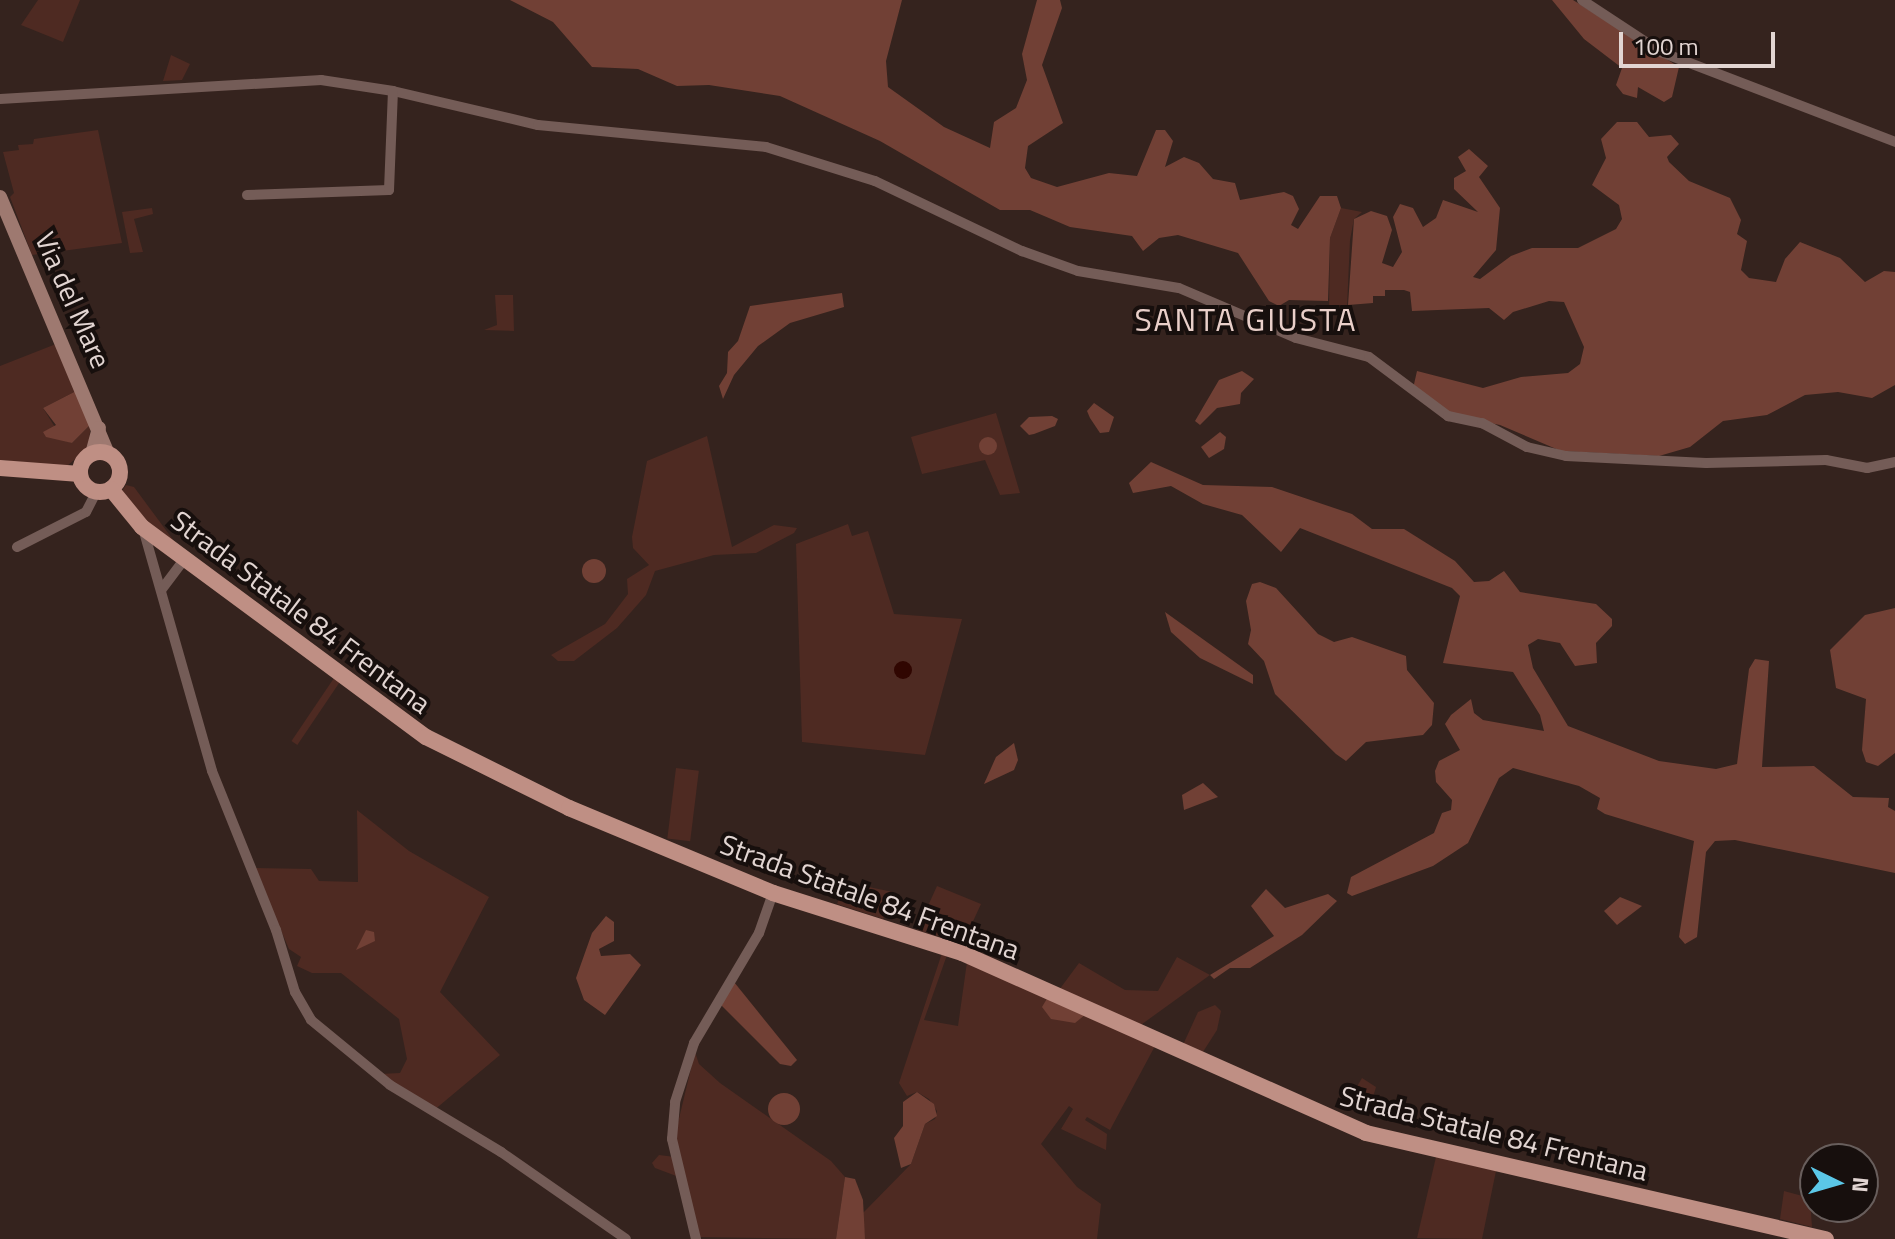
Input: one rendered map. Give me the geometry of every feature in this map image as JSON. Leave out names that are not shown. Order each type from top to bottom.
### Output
[{"type":"main road","points":[[0,468],[80,474],[82,463],[100,454],[120,470],[103,490]]},
{"type":"main road","name":"Strada Statale 84 Frentana","points":[[80,474],[103,490],[142,527],[453,754],[773,893],[962,953],[1366,1133],[1826,1239]]},
{"type":"street","points":[[1582,0],[1661,52],[1895,142]]},
{"type":"street","points":[[0,99],[273,80],[321,80],[393,91],[538,125],[766,147],[875,181],[1022,251],[1078,271],[1179,288],[1296,338],[1369,357],[1448,416],[1482,423],[1527,447],[1566,456],[1706,463],[1826,460],[1867,468],[1895,462]]},
{"type":"street","points":[[247,195],[389,190],[393,91]]},
{"type":"street","name":"Via del Mare","points":[[0,197],[99,424],[100,454]]},
{"type":"street","points":[[17,547],[86,512],[103,490]]},
{"type":"street","points":[[142,527],[212,771],[276,930],[295,992],[311,1020],[402,1094],[501,1152],[626,1239]]},
{"type":"street","points":[[162,589],[185,558]]},
{"type":"street","points":[[696,1239],[672,1139],[675,1102],[694,1043],[759,933],[773,893]]},
{"type":"shaded area","points":[[38,0],[80,0],[63,42],[21,25]]},
{"type":"shaded area","points":[[510,0],[902,0],[886,61],[888,87],[944,127],[990,148],[994,122],[1016,108],[1027,80],[1022,54],[1037,0],[1060,0],[1062,8],[1042,65],[1063,123],[1028,146],[1025,168],[1031,178],[1057,187],[1109,173],[1137,176],[1156,130],[1165,130],[1173,141],[1165,167],[1184,157],[1199,163],[1213,179],[1235,183],[1240,200],[1284,192],[1293,196],[1299,209],[1291,225],[1298,229],[1320,196],[1337,196],[1341,208],[1330,238],[1328,301],[1289,300],[1279,306],[1269,301],[1238,253],[1178,235],[1159,238],[1143,251],[1132,236],[1070,227],[1030,210],[1000,210],[880,141],[780,96],[709,85],[677,86],[638,69],[592,67],[553,22]]},
{"type":"shaded area","points":[[1552,0],[1573,0],[1679,67],[1672,97],[1664,102],[1638,87],[1637,98],[1623,94],[1616,85],[1622,68],[1584,39]]},
{"type":"shaded area","points":[[171,55],[190,64],[182,80],[163,81]]},
{"type":"shaded area","points":[[1617,122],[1637,122],[1649,137],[1671,135],[1679,144],[1667,157],[1669,162],[1689,181],[1730,198],[1741,220],[1737,234],[1747,241],[1741,270],[1749,278],[1776,282],[1785,259],[1800,242],[1840,258],[1865,282],[1884,271],[1895,272],[1895,385],[1872,398],[1838,392],[1805,395],[1767,415],[1723,421],[1690,447],[1659,456],[1561,451],[1500,425],[1460,417],[1412,393],[1417,371],[1483,388],[1521,377],[1568,373],[1580,364],[1584,347],[1564,302],[1549,301],[1513,312],[1504,320],[1489,308],[1412,311],[1410,292],[1404,290],[1385,290],[1385,296],[1373,296],[1373,303],[1348,305],[1354,219],[1371,211],[1387,216],[1392,230],[1382,263],[1393,267],[1402,252],[1393,217],[1400,204],[1413,208],[1423,227],[1436,218],[1443,200],[1478,212],[1454,189],[1454,178],[1466,171],[1458,157],[1469,149],[1488,166],[1479,177],[1500,208],[1496,250],[1473,277],[1480,279],[1511,256],[1532,248],[1578,248],[1616,229],[1622,219],[1619,205],[1592,185],[1606,158],[1601,139]]},
{"type":"shaded area","points":[[98,130],[122,243],[32,255],[10,197],[14,193],[3,152],[19,150],[18,145],[33,144],[34,139]]},
{"type":"shaded area","points":[[152,208],[153,214],[134,219],[143,252],[130,253],[122,212]]},
{"type":"shaded area","points":[[1341,208],[1362,212],[1354,219],[1350,240],[1347,308],[1329,307],[1330,238]]},
{"type":"shaded area","points":[[842,293],[844,307],[790,323],[758,346],[734,375],[723,399],[719,386],[727,373],[728,352],[738,341],[750,306]]},
{"type":"shaded area","points":[[495,295],[513,295],[514,331],[484,330],[497,325]]},
{"type":"shaded area","points":[[56,344],[78,390],[43,408],[63,440],[72,443],[91,424],[88,448],[67,466],[0,460],[0,366]]},
{"type":"shaded area","points":[[1242,371],[1254,379],[1241,393],[1240,404],[1217,408],[1200,425],[1195,421],[1219,380]]},
{"type":"shaded area","points":[[78,390],[91,424],[72,443],[46,437],[43,432],[56,425],[43,408]]},
{"type":"shaded area","points":[[1094,403],[1114,417],[1109,432],[1100,433],[1090,418],[1087,411]]},
{"type":"shaded area","points":[[996,413],[1020,493],[1000,495],[985,460],[922,474],[911,437]]},
{"type":"shaded area","points":[[1052,416],[1058,419],[1055,426],[1034,434],[1029,435],[1020,426],[1029,417]]},
{"type":"shaded area","points":[[1220,432],[1226,437],[1224,449],[1209,458],[1201,447]]},
{"type":"shaded area","points":[[707,436],[732,547],[774,525],[797,528],[794,533],[756,553],[714,555],[655,571],[646,595],[617,628],[574,661],[558,661],[551,655],[605,624],[628,594],[627,579],[649,565],[633,548],[632,537],[647,461]]},
{"type":"shaded area","points":[[984,437],[992,437],[997,446],[995,453],[984,455],[979,450],[979,442]]},
{"type":"shaded area","points":[[1151,462],[1203,485],[1272,487],[1352,514],[1372,529],[1404,529],[1455,561],[1474,582],[1489,581],[1504,571],[1520,592],[1596,604],[1612,619],[1612,626],[1596,643],[1597,663],[1575,666],[1560,643],[1538,639],[1528,645],[1533,668],[1568,726],[1659,761],[1716,769],[1737,764],[1749,669],[1755,659],[1769,661],[1762,767],[1814,766],[1853,797],[1889,798],[1888,807],[1895,811],[1895,873],[1735,840],[1715,841],[1706,852],[1697,937],[1685,944],[1679,937],[1694,841],[1605,814],[1597,809],[1600,798],[1579,786],[1513,768],[1499,778],[1468,843],[1433,866],[1352,896],[1347,893],[1351,877],[1434,833],[1442,813],[1451,810],[1452,800],[1436,782],[1435,771],[1439,761],[1460,750],[1445,724],[1451,715],[1471,699],[1474,713],[1483,720],[1544,731],[1540,715],[1513,672],[1443,663],[1460,596],[1452,588],[1300,528],[1281,552],[1242,515],[1203,504],[1171,486],[1133,493],[1129,483]]},
{"type":"shaded area","points":[[126,485],[134,487],[174,541],[127,509],[119,495]]},
{"type":"shaded area","points":[[848,524],[852,536],[868,531],[894,614],[962,619],[925,755],[802,742],[796,544]]},
{"type":"shaded area","points":[[594,559],[605,566],[606,571],[599,582],[594,583],[583,576],[582,571],[589,560]]},
{"type":"shaded area","points":[[1260,582],[1276,588],[1318,634],[1334,642],[1352,637],[1406,656],[1407,670],[1434,703],[1432,725],[1423,735],[1366,742],[1346,761],[1336,754],[1275,694],[1264,661],[1248,644],[1251,630],[1246,601],[1252,584]]},
{"type":"shaded area","points":[[1895,608],[1895,753],[1878,766],[1866,762],[1862,750],[1866,699],[1836,688],[1830,650],[1865,615]]},
{"type":"shaded area","points":[[1165,612],[1253,675],[1253,684],[1200,658],[1171,632]]},
{"type":"shaded area","points":[[903,661],[912,670],[903,679],[894,670]]},
{"type":"shaded area","points":[[334,678],[340,682],[297,745],[292,741]]},
{"type":"shaded area","points":[[1014,743],[1018,760],[1014,770],[984,784],[996,757]]},
{"type":"shaded area","points":[[676,768],[699,771],[690,841],[667,838]]},
{"type":"shaded area","points":[[1203,783],[1218,797],[1184,810],[1182,795]]},
{"type":"shaded area","points":[[357,810],[409,851],[489,897],[440,992],[500,1055],[433,1111],[380,1074],[400,1073],[407,1059],[399,1019],[341,973],[312,973],[297,966],[301,957],[289,949],[254,868],[311,869],[319,881],[358,882]]},
{"type":"shaded area","points":[[845,882],[893,892],[883,919],[837,904]]},
{"type":"shaded area","points":[[937,886],[981,904],[963,943],[917,930]]},
{"type":"shaded area","points":[[1266,889],[1285,908],[1328,894],[1337,901],[1302,935],[1250,968],[1230,968],[1214,979],[1210,975],[1274,936],[1251,906]]},
{"type":"shaded area","points":[[1620,897],[1642,906],[1617,925],[1604,911]]},
{"type":"shaded area","points":[[606,916],[614,922],[614,941],[599,949],[601,956],[630,954],[641,965],[605,1015],[584,1000],[576,978],[592,933]]},
{"type":"shaded area","points":[[366,930],[374,932],[375,941],[356,950]]},
{"type":"shaded area","points":[[942,953],[947,955],[924,1020],[958,1026],[967,962],[1048,997],[1065,1021],[1086,1014],[1155,1046],[1110,1130],[1087,1117],[1085,1120],[1107,1134],[1106,1150],[1061,1129],[1073,1109],[1069,1106],[1041,1144],[1077,1187],[1101,1204],[1097,1239],[865,1239],[862,1214],[911,1164],[925,1124],[935,1119],[937,1111],[929,1099],[917,1092],[907,1096],[899,1083]]},
{"type":"shaded area","points":[[1177,957],[1210,975],[1138,1027],[1059,990],[1079,963],[1125,990],[1158,991]]},
{"type":"shaded area","points":[[734,982],[797,1060],[791,1066],[780,1064],[721,1005]]},
{"type":"shaded area","points":[[1048,997],[1086,1014],[1075,1023],[1051,1019],[1042,1007]]},
{"type":"shaded area","points":[[1215,1005],[1221,1011],[1217,1030],[1201,1055],[1182,1047],[1198,1012]]},
{"type":"shaded area","points":[[695,1052],[699,1064],[720,1083],[831,1161],[845,1177],[836,1239],[698,1237],[675,1135]]},
{"type":"shaded area","points":[[1362,1078],[1376,1087],[1368,1114],[1346,1105]]},
{"type":"shaded area","points":[[917,1092],[934,1104],[937,1116],[925,1124],[911,1164],[901,1168],[894,1138],[903,1126],[903,1102]]},
{"type":"shaded area","points":[[784,1093],[795,1098],[800,1109],[795,1120],[784,1125],[773,1120],[768,1109],[773,1098]]},
{"type":"shaded area","points":[[659,1155],[675,1157],[679,1177],[655,1168],[652,1163]]},
{"type":"shaded area","points":[[1436,1157],[1496,1171],[1482,1239],[1417,1238]]},
{"type":"shaded area","points":[[845,1177],[855,1179],[863,1200],[865,1239],[836,1239]]},
{"type":"shaded area","points":[[1784,1191],[1799,1195],[1799,1223],[1812,1223],[1812,1227],[1780,1219]]},
{"type":"district","name":"SANTA GIUSTA","points":[[1246,319]]}]
